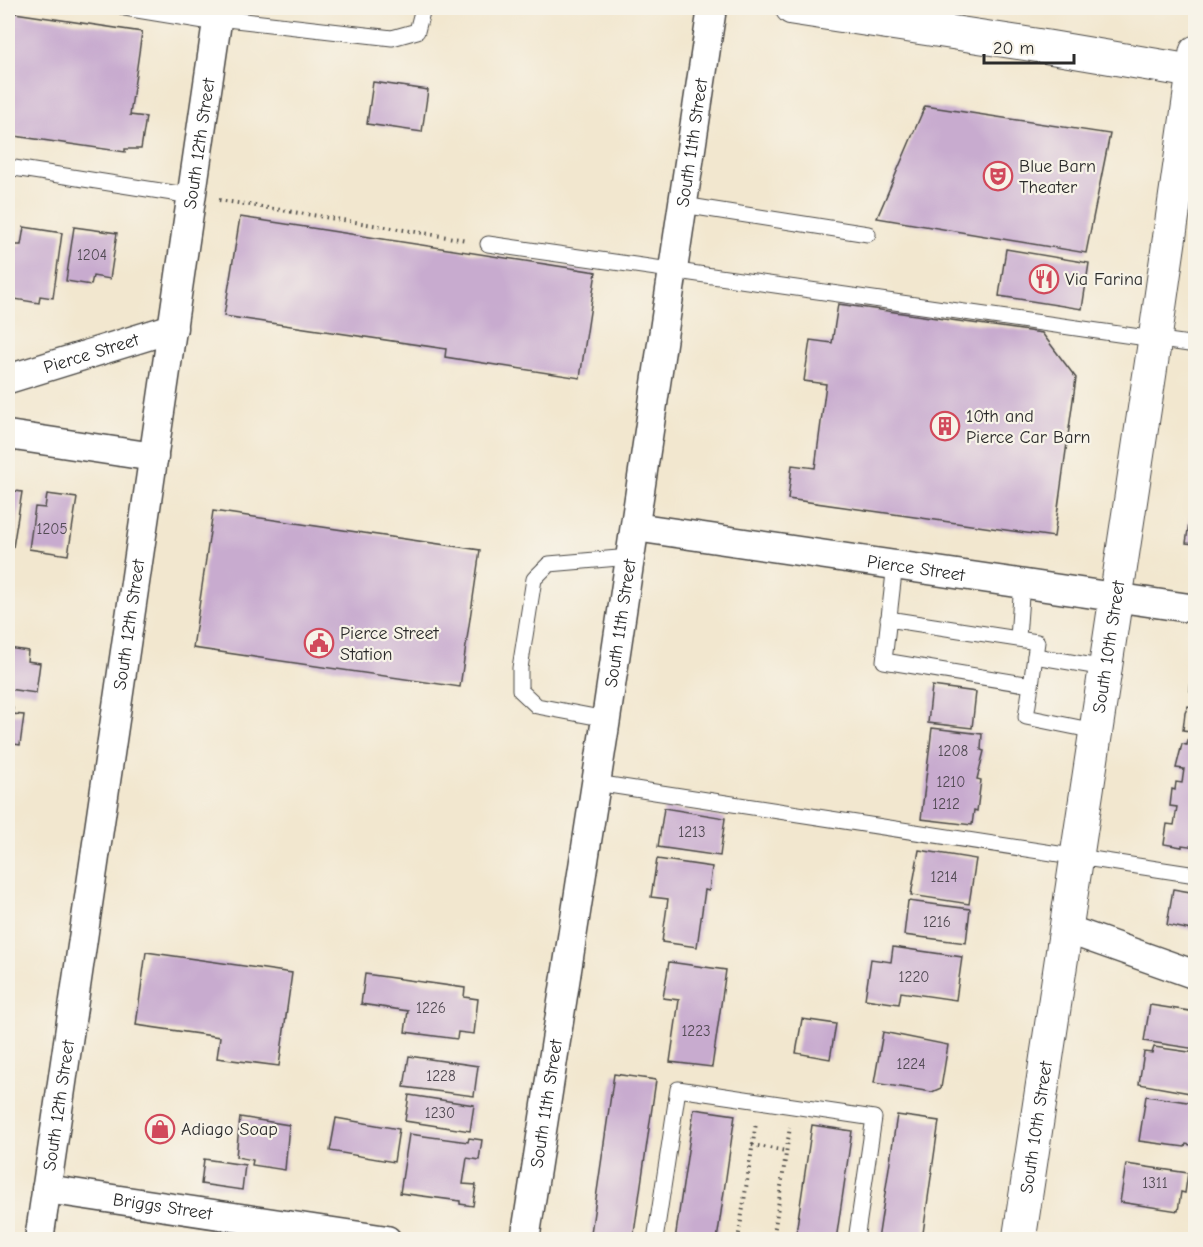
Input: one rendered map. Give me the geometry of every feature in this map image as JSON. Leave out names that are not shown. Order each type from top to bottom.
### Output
[{"type":"main road","points":[[792,8],[1041,46],[1195,66]]},
{"type":"main road","name":"South 10th Street","points":[[1020,1239],[1195,66]]},
{"type":"street","name":"South 11th Street","points":[[525,1239],[606,719],[712,8]]},
{"type":"street","name":"South 12th Street","points":[[39,1239],[218,16]]},
{"type":"street","name":"Pierce Street","points":[[8,379],[173,328]]},
{"type":"street","points":[[8,435],[154,457]]},
{"type":"street","name":"Pierce Street","points":[[635,527],[1196,609]]},
{"type":"street","points":[[1066,929],[1196,975]]},
{"type":"street","name":"Briggs Street","points":[[46,1189],[291,1232],[387,1239]]},
{"type":"lane","points":[[125,8],[218,16],[392,38],[417,31],[423,8]]},
{"type":"lane","points":[[8,167],[192,196]]},
{"type":"lane","points":[[683,205],[868,234]]},
{"type":"lane","points":[[488,244],[1196,345]]},
{"type":"lane","points":[[606,719],[537,706],[520,690],[520,668],[534,579],[549,564],[630,557]]},
{"type":"lane","points":[[895,564],[884,661],[1030,685]]},
{"type":"lane","points":[[1018,638],[1022,582]]},
{"type":"lane","points":[[888,619],[1037,642],[1026,717],[1095,731]]},
{"type":"lane","points":[[1035,656],[1105,668]]},
{"type":"lane","points":[[596,783],[1196,875]]},
{"type":"lane","points":[[656,1239],[678,1089],[874,1118],[856,1239]]},
{"type":"path","points":[[192,196],[488,244]]},
{"type":"path","points":[[738,1239],[759,1101]]},
{"type":"path","points":[[773,1239],[793,1106]]},
{"type":"path","points":[[752,1145],[786,1151]]},
{"type":"building","points":[[8,12],[142,32],[130,115],[146,117],[141,149],[125,149],[125,152],[8,135]]},
{"type":"building","points":[[373,82],[428,90],[422,132],[367,124]]},
{"type":"building","name":"Blue Barn Theater","points":[[925,106],[1110,134],[1086,253],[877,218]]},
{"type":"building","points":[[240,217],[596,272],[580,378],[445,357],[446,349],[224,316]]},
{"type":"building","points":[[24,227],[62,233],[53,298],[40,296],[39,303],[8,298],[15,245],[21,245]]},
{"type":"building","points":[[74,227],[117,233],[110,279],[93,276],[91,285],[66,281]]},
{"type":"building","name":"Via Farina","points":[[1006,249],[1089,263],[1082,309],[999,296]]},
{"type":"building","name":"10th and Pierce Car Barn","points":[[838,304],[1042,333],[1076,378],[1054,537],[788,499],[792,465],[815,468],[826,384],[804,381],[810,340],[832,343]]},
{"type":"building","points":[[8,490],[22,492],[13,547],[8,546]]},
{"type":"building","points":[[1194,490],[1196,490],[1196,544],[1186,543]]},
{"type":"building","points":[[47,494],[77,498],[68,555],[29,549],[35,507],[45,508]]},
{"type":"building","points":[[213,511],[480,550],[460,687],[193,648]]},
{"type":"building","points":[[8,648],[28,651],[27,661],[40,663],[36,693],[8,689]]},
{"type":"building","points":[[1193,658],[1196,658],[1196,692],[1190,691]]},
{"type":"building","points":[[932,686],[976,692],[972,728],[928,723]]},
{"type":"building","points":[[1194,702],[1196,847],[1182,845],[1182,847],[1164,844],[1167,824],[1174,825],[1177,807],[1170,806],[1172,789],[1175,790],[1176,782],[1182,783],[1184,769],[1176,768],[1182,744],[1187,745],[1190,731],[1183,730],[1185,713],[1188,706],[1193,707]]},
{"type":"building","points":[[8,707],[13,708],[12,714],[24,715],[20,745],[8,743]]},
{"type":"building","points":[[932,728],[982,734],[981,750],[984,751],[977,779],[981,780],[977,811],[974,810],[972,825],[921,819]]},
{"type":"building","points":[[664,808],[725,818],[720,856],[658,847]]},
{"type":"building","points":[[919,850],[976,859],[969,904],[911,895]]},
{"type":"building","points":[[657,859],[712,867],[709,891],[705,890],[697,947],[662,942],[668,899],[651,897]]},
{"type":"building","points":[[1173,889],[1196,893],[1196,931],[1167,925]]},
{"type":"building","points":[[908,901],[970,909],[966,943],[904,935]]},
{"type":"building","points":[[893,947],[962,957],[956,1000],[901,992],[899,1004],[865,999],[871,959],[891,962]]},
{"type":"building","points":[[146,952],[292,973],[279,1066],[217,1058],[220,1037],[136,1025]]},
{"type":"building","points":[[669,962],[726,970],[712,1067],[670,1062],[679,1000],[663,998]]},
{"type":"building","points":[[365,974],[465,988],[464,997],[478,999],[474,1034],[458,1032],[457,1039],[405,1032],[408,1011],[361,1004]]},
{"type":"building","points":[[1150,1005],[1196,1012],[1196,1049],[1144,1041]]},
{"type":"building","points":[[802,1019],[836,1024],[830,1059],[796,1053]]},
{"type":"building","points":[[883,1032],[948,1045],[941,1088],[932,1092],[874,1083]]},
{"type":"building","points":[[1154,1047],[1196,1053],[1196,1094],[1139,1084],[1144,1052],[1152,1053]]},
{"type":"building","points":[[409,1056],[478,1066],[474,1096],[404,1087]]},
{"type":"building","points":[[614,1074],[656,1080],[633,1240],[590,1240]]},
{"type":"building","points":[[409,1095],[474,1105],[470,1131],[405,1121]]},
{"type":"building","points":[[1146,1096],[1194,1103],[1196,1146],[1186,1144],[1185,1147],[1139,1141]]},
{"type":"building","points":[[694,1109],[735,1115],[717,1240],[675,1240]]},
{"type":"building","points":[[897,1115],[939,1121],[922,1240],[878,1240]]},
{"type":"building","points":[[240,1117],[289,1125],[285,1170],[252,1165],[253,1160],[236,1157]]},
{"type":"building","points":[[336,1118],[399,1129],[394,1162],[330,1151]]},
{"type":"building","points":[[812,1125],[852,1131],[836,1240],[795,1240]]},
{"type":"building","points":[[409,1134],[468,1142],[469,1138],[482,1140],[479,1160],[467,1158],[463,1184],[476,1185],[473,1206],[460,1204],[460,1201],[400,1193]]},
{"type":"building","points":[[204,1159],[245,1165],[242,1190],[201,1184]]},
{"type":"building","points":[[1126,1164],[1188,1173],[1185,1193],[1181,1192],[1178,1211],[1120,1202]]},
{"type":"building","points":[[1122,1235],[1145,1238],[1145,1240],[1121,1240]]},
{"type":"place","name":"Blue Barn Theater","points":[[998,176]]},
{"type":"place","name":"Via Farina","points":[[1044,279]]},
{"type":"place","name":"10th and Pierce Car Barn","points":[[945,426]]},
{"type":"place","name":"Pierce Street Station","points":[[319,643]]},
{"type":"place","name":"Adiago Soap","points":[[160,1129]]}]
